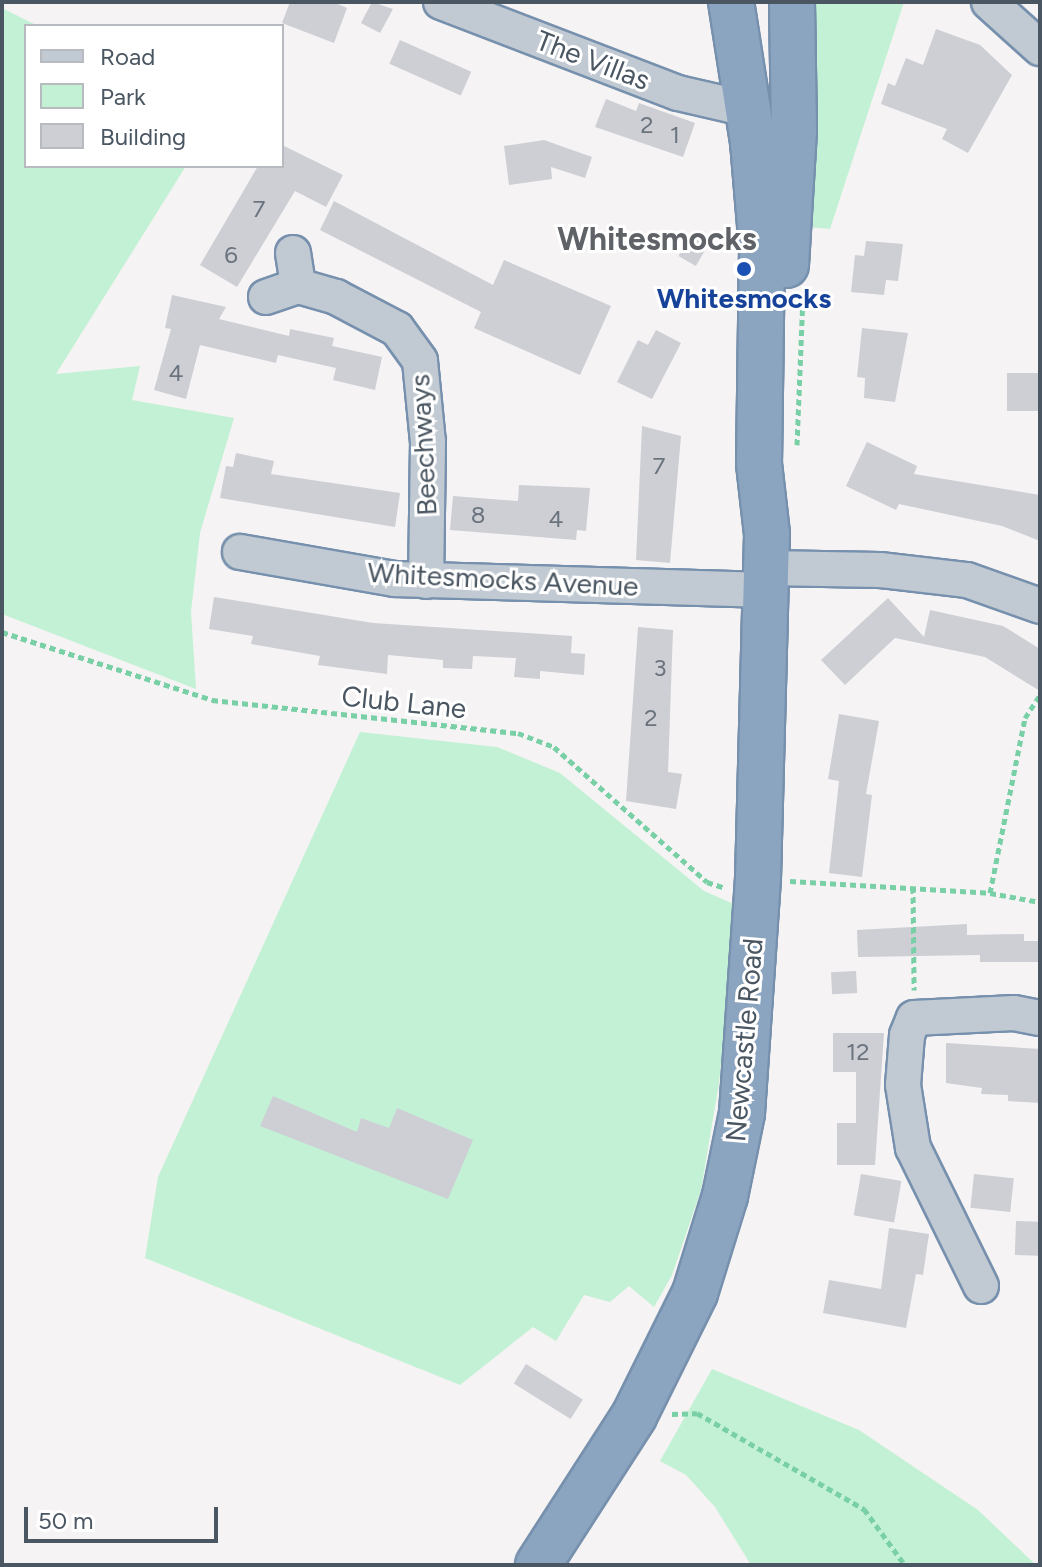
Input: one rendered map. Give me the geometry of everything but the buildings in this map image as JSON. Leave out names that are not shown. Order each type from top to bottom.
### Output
[{"type":"highway","points":[[731,2],[748,109],[762,249],[759,464],[767,564]]},
{"type":"highway","points":[[757,889],[767,564],[780,458],[794,130],[792,2]]},
{"type":"highway","name":"Newcastle Road","points":[[538,1565],[634,1416],[695,1293],[725,1196],[742,1113],[757,889]]},
{"type":"street","name":"The Villas","points":[[441,2],[678,93],[748,109]]},
{"type":"street","points":[[989,2],[1040,48]]},
{"type":"street","name":"Beechways","points":[[266,297],[295,269],[336,297],[397,329],[420,361],[428,442],[426,581]]},
{"type":"street","name":"Whitesmocks Avenue","points":[[240,552],[426,581],[767,564],[880,570],[967,580],[1040,606]]},
{"type":"street","points":[[981,1286],[913,1148],[905,1117],[907,1035],[914,1018],[1014,1013],[1040,1018]]},
{"type":"path","name":"Club Lane","points":[[2,632],[212,700],[518,733],[554,747],[707,882],[757,889],[913,887],[990,893],[1040,902]]},
{"type":"path","points":[[990,893],[1025,718],[1040,695]]},
{"type":"path","points":[[913,887],[914,1018]]},
{"type":"path","points":[[666,1414],[697,1413],[864,1509],[905,1565]]},
{"type":"green space","points":[[814,2],[904,2],[830,229],[806,227]]},
{"type":"green space","points":[[2,8],[34,24],[24,24],[24,168],[185,168],[56,374],[140,366],[132,400],[234,418],[200,533],[191,612],[196,689],[2,614]]},
{"type":"green space","points":[[360,732],[497,747],[560,773],[704,891],[736,905],[719,1083],[701,1190],[672,1275],[654,1307],[629,1286],[610,1302],[584,1295],[556,1341],[533,1327],[460,1385],[145,1258],[158,1177]]},
{"type":"green space","points":[[712,1369],[859,1430],[978,1510],[1036,1565],[751,1565],[715,1507],[686,1475],[660,1461]]},
{"type":"place","name":"Whitesmocks","points":[[744,269]]},
{"type":"district","name":"Whitesmocks","points":[[657,239]]}]
